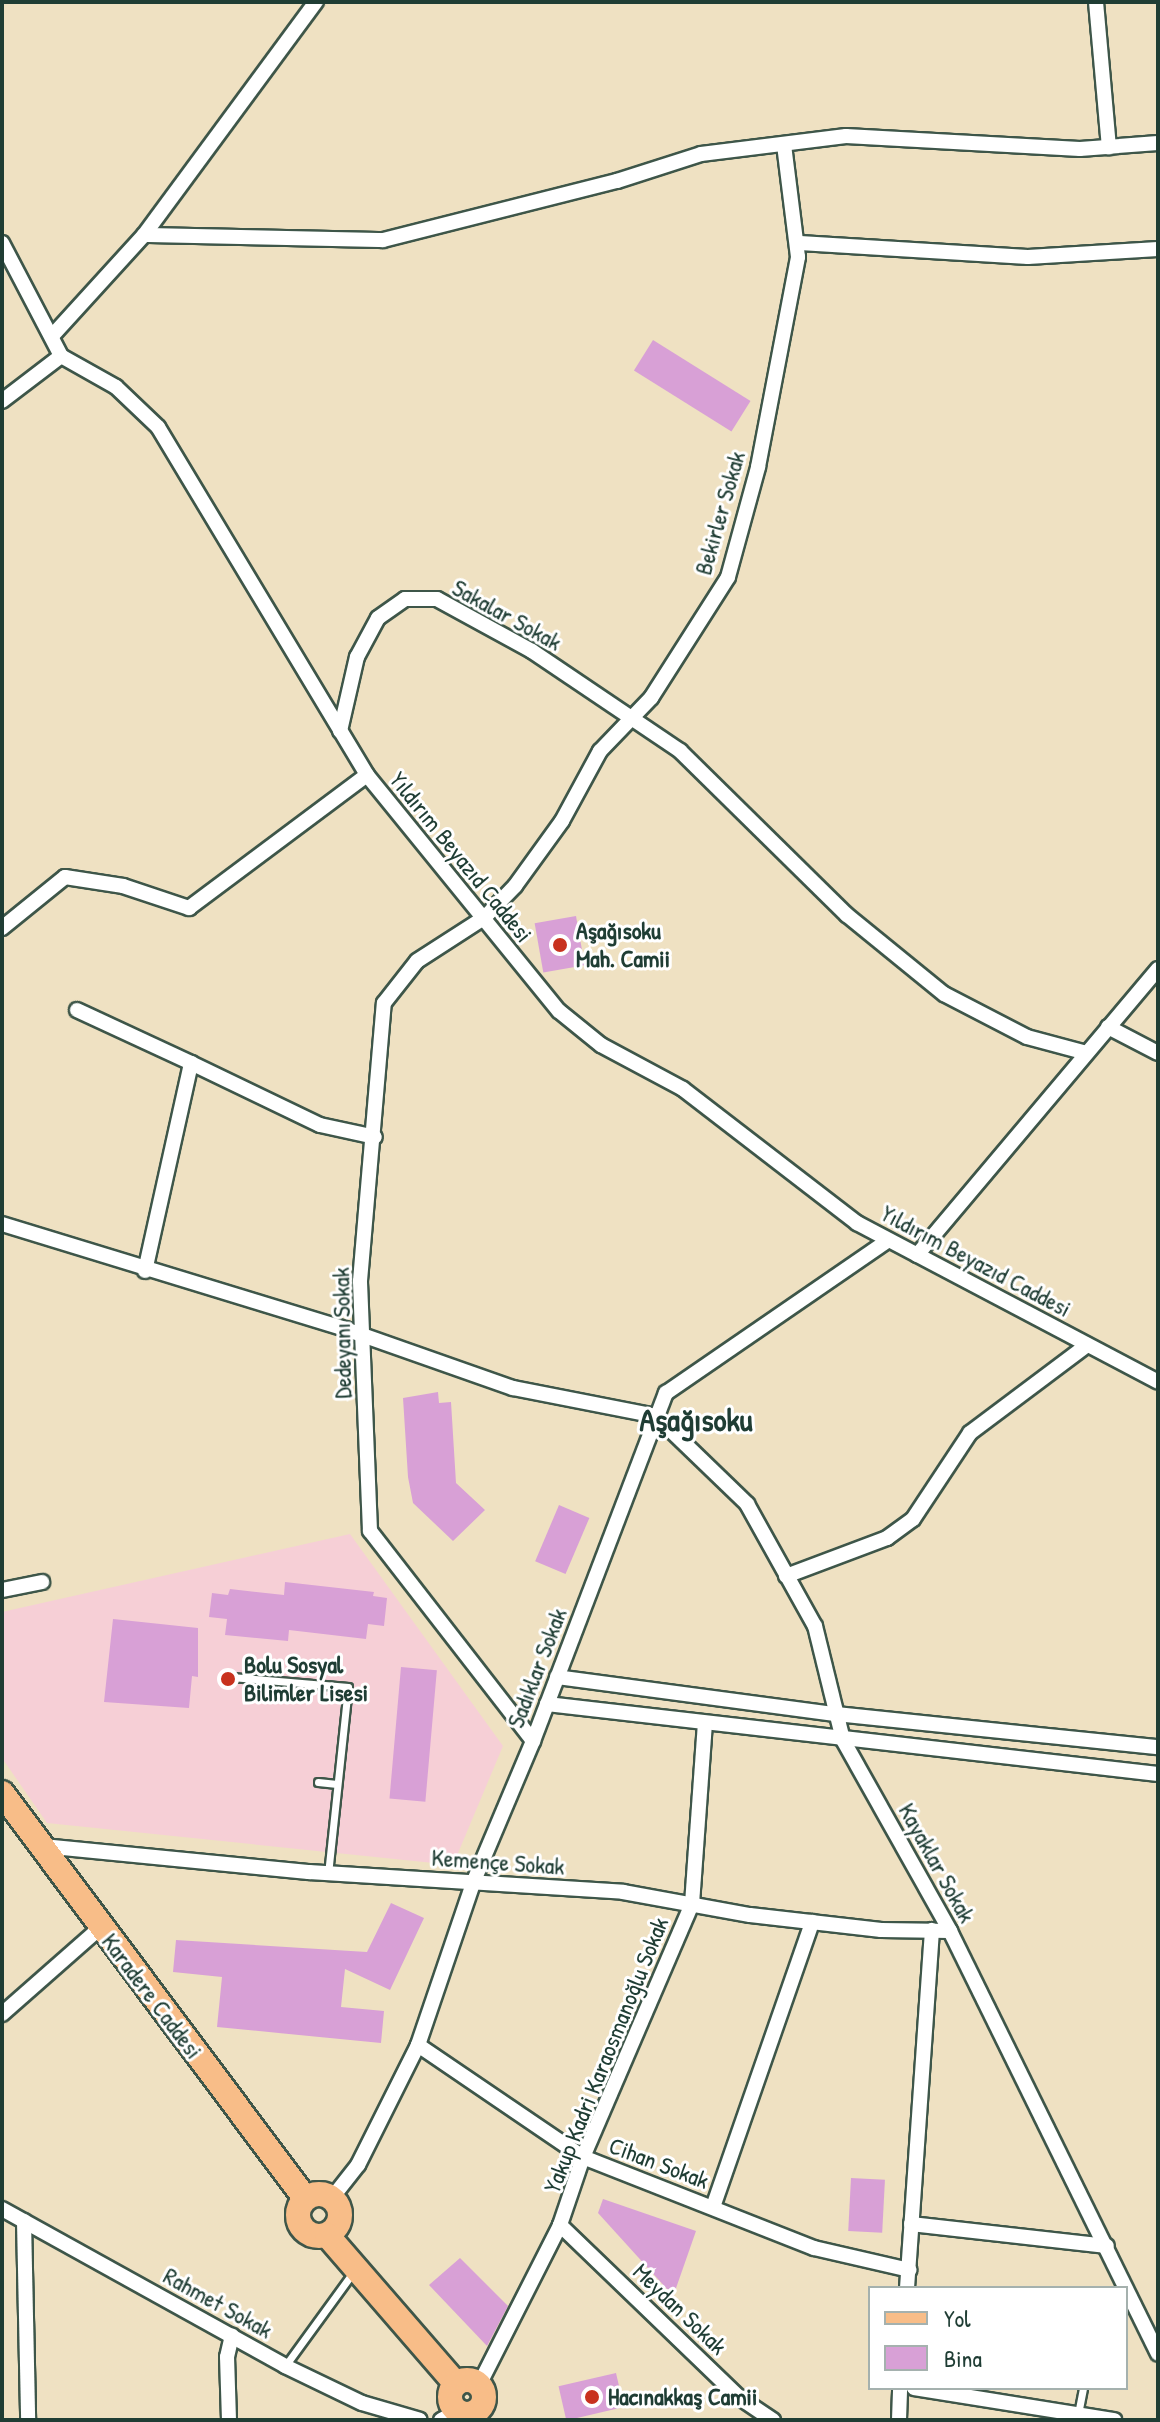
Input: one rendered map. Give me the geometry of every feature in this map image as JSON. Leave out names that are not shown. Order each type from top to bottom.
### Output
[{"type":"main road","name":"Karadere Caddesi","points":[[3,1797],[305,2198]]},
{"type":"main road","points":[[319,2193],[332,2198],[340,2218],[327,2235],[312,2236],[300,2226],[298,2211],[305,2198],[319,2193]]},
{"type":"main road","points":[[327,2235],[484,2401],[466,2415]]},
{"type":"street","points":[[52,336],[144,235],[316,2]]},
{"type":"street","points":[[1096,2],[1109,147]]},
{"type":"street","points":[[144,235],[383,240],[617,181],[701,154],[846,136],[1109,147],[1158,143]]},
{"type":"street","name":"Bekirler Sokak","points":[[485,917],[533,862],[600,751],[651,698],[690,643],[728,577],[758,467],[800,243],[784,145]]},
{"type":"street","points":[[2,243],[61,356],[2,401]]},
{"type":"street","points":[[800,243],[1028,257],[1158,249]]},
{"type":"street","name":"Yıldırım Beyazıd Caddesi","points":[[61,356],[116,387],[158,427],[367,775],[485,917],[538,988],[601,1045],[683,1089],[823,1199],[887,1241],[1158,1382]]},
{"type":"street","name":"Sakalar Sokak","points":[[340,731],[357,657],[378,618],[405,599],[437,599],[469,614],[631,716],[712,777],[847,915],[944,994],[1027,1037],[1083,1052]]},
{"type":"street","points":[[2,928],[65,877],[123,886],[189,908],[367,775]]},
{"type":"street","name":"Dedeyanı Sokak","points":[[485,917],[417,961],[384,1003],[375,1137],[360,1281],[370,1531],[533,1741]]},
{"type":"street","points":[[917,1255],[1083,1052],[1158,969]]},
{"type":"street","points":[[77,1010],[320,1125],[375,1137]]},
{"type":"street","points":[[1108,1027],[1158,1053]]},
{"type":"street","points":[[145,1271],[191,1063]]},
{"type":"street","points":[[2,1224],[145,1271],[362,1335],[513,1388],[656,1416]]},
{"type":"street","name":"Sadıklar Sokak","points":[[332,2198],[358,2165],[418,2045],[473,1883],[533,1741],[666,1393],[887,1241]]},
{"type":"street","points":[[786,1576],[877,1542],[913,1519],[970,1433],[1087,1345]]},
{"type":"street","name":"Kayaklar Sokak","points":[[656,1416],[747,1504],[815,1626],[843,1740],[950,1931],[1126,2286]]},
{"type":"street","points":[[2,1590],[42,1582]]},
{"type":"street","points":[[557,1677],[836,1714],[1158,1747]]},
{"type":"street","points":[[547,1704],[1158,1774]]},
{"type":"street","name":"Yakup Kadri Karaosmanoğlu Sokak","points":[[467,2385],[560,2225],[583,2157],[692,1904],[705,1723]]},
{"type":"street","name":"Kemençe Sokak","points":[[42,1846],[328,1874],[623,1892],[812,1922],[950,1931]]},
{"type":"street","points":[[713,2207],[812,1922]]},
{"type":"street","points":[[2,2014],[100,1928]]},
{"type":"street","points":[[907,2286],[932,1930]]},
{"type":"street","name":"Cihan Sokak","points":[[418,2045],[583,2157],[814,2248],[909,2270]]},
{"type":"street","name":"Rahmet Sokak","points":[[2,2209],[285,2366],[362,2403],[420,2420]]},
{"type":"street","points":[[24,2221],[28,2420]]},
{"type":"street","points":[[911,2224],[1107,2246]]},
{"type":"street","name":"Meydan Sokak","points":[[560,2225],[740,2398],[773,2420]]},
{"type":"street","name":"Kayaklar Sokak","points":[[1128,2290],[1158,2354]]},
{"type":"street","points":[[229,2420],[227,2357],[232,2336]]},
{"type":"street","points":[[899,2420],[900,2390]]},
{"type":"street","points":[[927,2390],[1114,2420]]},
{"type":"lane","points":[[232,1677],[348,1687],[328,1874]]},
{"type":"lane","points":[[318,1782],[337,1784]]},
{"type":"lane","points":[[285,2366],[337,2289],[356,2269]]},
{"type":"lane","points":[[1078,2414],[1083,2390]]},
{"type":"shaded area","name":"Bolu Sosyal Bilimler Lisesi","points":[[350,1534],[503,1746],[453,1865],[47,1823],[2,1758],[2,1612]]},
{"type":"building","points":[[653,340],[751,401],[731,431],[634,371]]},
{"type":"building","name":"Aşağısoku Mah. Camii","points":[[576,916],[585,965],[543,973],[535,923]]},
{"type":"building","points":[[438,1392],[439,1403],[451,1402],[456,1483],[485,1510],[453,1541],[413,1503],[408,1477],[403,1398]]},
{"type":"building","points":[[559,1505],[589,1518],[566,1574],[535,1561]]},
{"type":"building","points":[[285,1582],[374,1592],[373,1596],[387,1598],[384,1626],[368,1624],[366,1639],[289,1630],[288,1641],[225,1635],[227,1619],[209,1617],[212,1593],[228,1595],[230,1589],[284,1595]]},
{"type":"building","points":[[113,1619],[198,1628],[198,1677],[192,1676],[189,1708],[104,1702]]},
{"type":"building","points":[[401,1667],[437,1670],[425,1802],[389,1798]]},
{"type":"building","points":[[391,1903],[424,1918],[390,1990],[345,1969],[341,2007],[384,2011],[381,2043],[217,2027],[222,1977],[173,1972],[176,1940],[367,1952]]},
{"type":"building","points":[[851,2178],[885,2180],[882,2233],[848,2231]]},
{"type":"building","points":[[603,2199],[696,2231],[675,2291],[667,2289],[598,2213]]},
{"type":"building","points":[[460,2258],[508,2306],[487,2346],[429,2285]]},
{"type":"building","name":"Hacınakkaş Camii","points":[[616,2373],[624,2407],[566,2420],[559,2386]]},
{"type":"place","name":"Aşağısoku Mah. Camii","points":[[560,945]]},
{"type":"place","name":"Bolu Sosyal Bilimler Lisesi","points":[[228,1679]]},
{"type":"place","name":"Hacınakkaş Camii","points":[[592,2397]]},
{"type":"district","name":"Aşağısoku","points":[[696,1420]]}]
